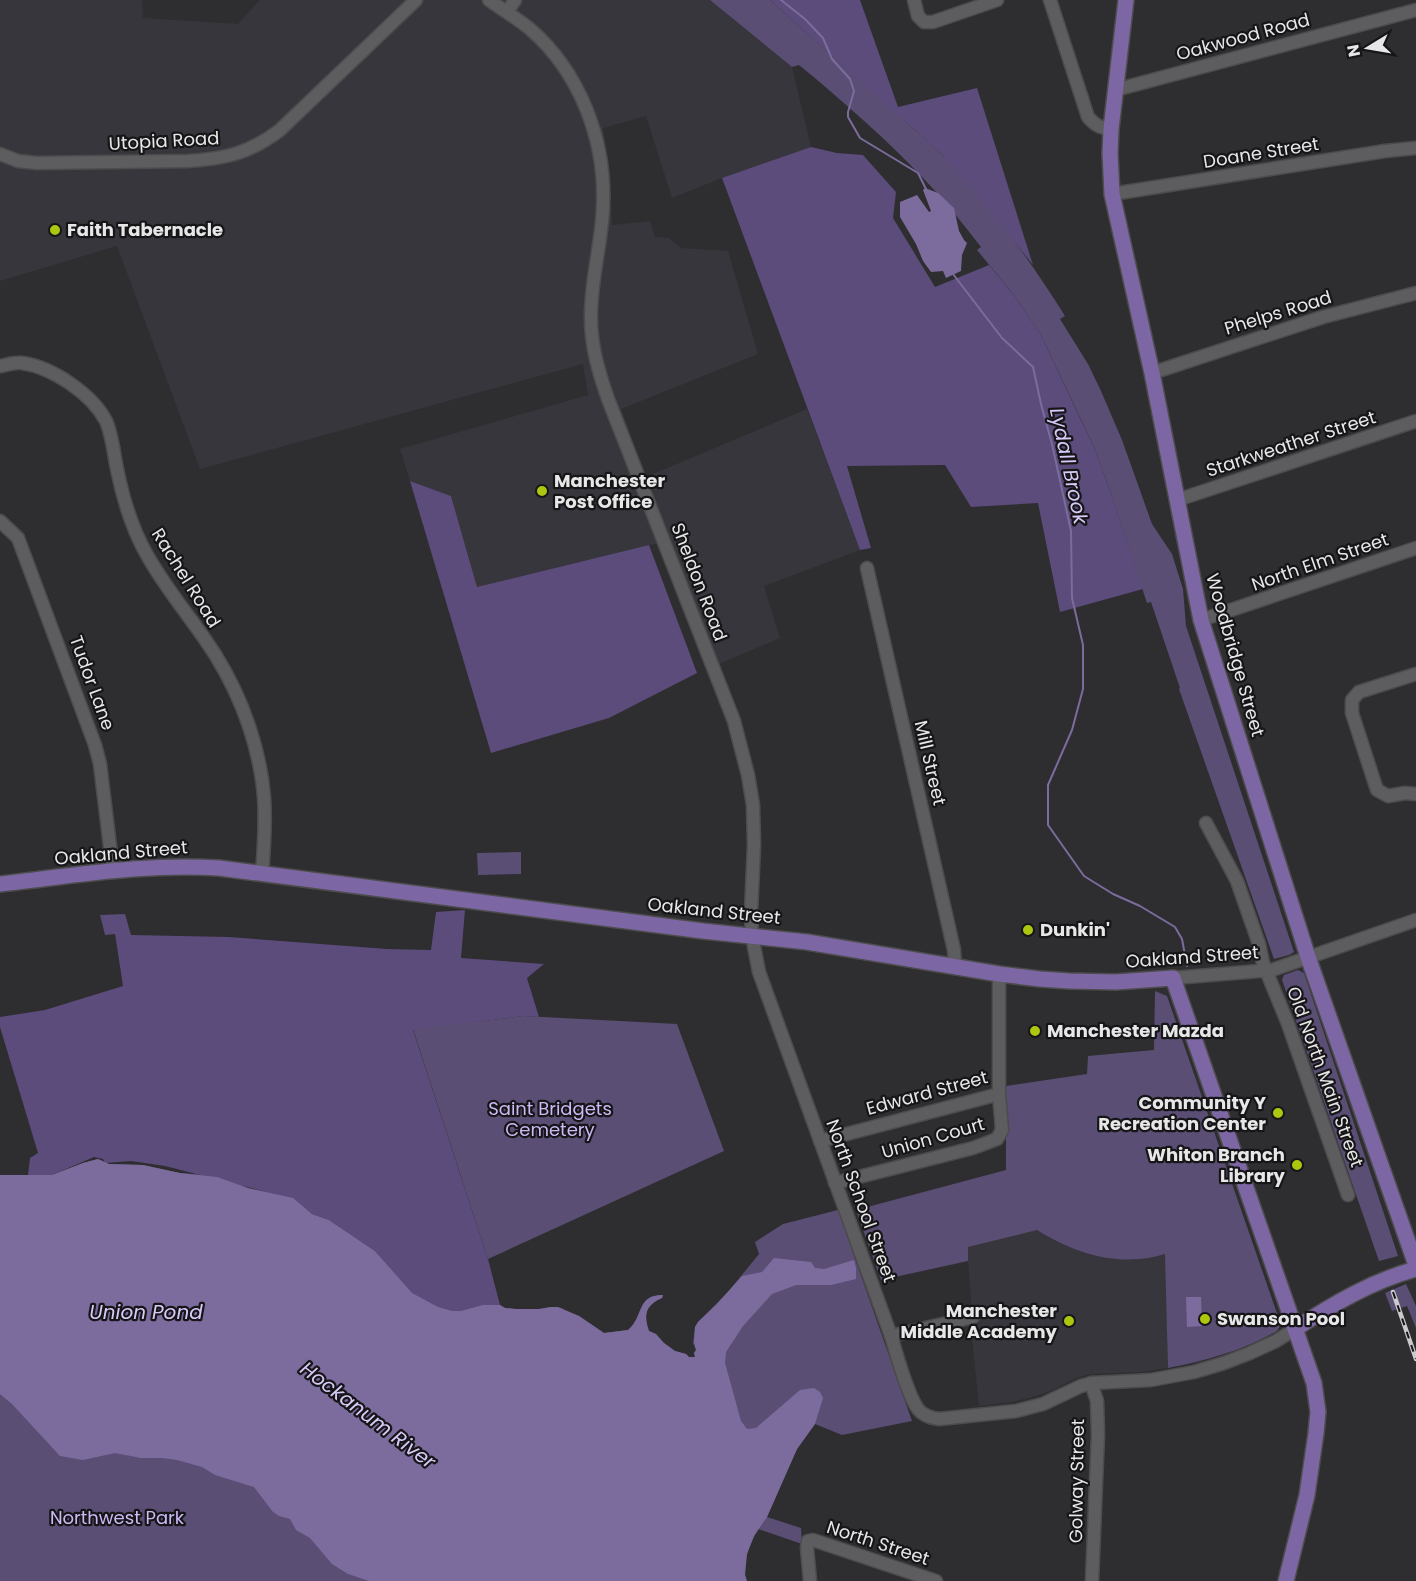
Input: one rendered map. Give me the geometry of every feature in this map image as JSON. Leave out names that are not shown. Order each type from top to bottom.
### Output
[{"type":"main road","name":"Woodbridge Street","points":[[1126,0],[1111,129],[1112,194],[1152,373],[1201,620],[1308,957],[1416,1267]]},
{"type":"main road","name":"Oakland Street","points":[[0,884],[113,871],[192,866],[807,942],[999,974],[1069,981],[1116,982],[1173,978]]},
{"type":"main road","points":[[1173,978],[1314,1383],[1318,1412],[1316,1433],[1307,1496],[1286,1581]]},
{"type":"main road","points":[[1295,1329],[1369,1286],[1416,1267]]},
{"type":"street","name":"Utopia Road","points":[[0,154],[37,163],[188,161],[211,160],[249,150],[280,130],[416,0]]},
{"type":"street","name":"Sheldon Road","points":[[489,0],[531,30],[565,70],[587,111],[597,139],[602,170],[603,206],[592,291],[591,320],[598,372],[734,721],[753,805],[752,936]]},
{"type":"street","points":[[507,12],[515,0]]},
{"type":"street","points":[[914,0],[918,16],[924,22],[933,22],[997,0]]},
{"type":"street","points":[[1050,0],[1088,117],[1095,125],[1111,129]]},
{"type":"street","name":"Oakwood Road","points":[[1115,90],[1416,10]]},
{"type":"street","name":"Doane Street","points":[[1112,194],[1416,148]]},
{"type":"street","name":"Phelps Road","points":[[1152,373],[1323,317],[1416,292]]},
{"type":"street","name":"Rachel Road","points":[[0,366],[21,363],[47,369],[76,388],[94,404],[106,422],[120,485],[131,521],[162,581],[216,656],[250,729],[264,795],[262,874]]},
{"type":"street","name":"Starkweather Street","points":[[1177,500],[1416,421]]},
{"type":"street","name":"Tudor Lane","points":[[0,520],[18,538],[95,745],[100,764],[113,871]]},
{"type":"street","name":"North Elm Street","points":[[1201,620],[1416,548]]},
{"type":"street","name":"Mill Street","points":[[867,568],[956,966]]},
{"type":"street","points":[[1416,674],[1359,692],[1352,700],[1352,713],[1377,790],[1388,796],[1416,794]]},
{"type":"street","name":"Old North Main Street","points":[[1206,823],[1235,875],[1258,941],[1263,963],[1348,1195]]},
{"type":"street","name":"Oakland Street","points":[[1173,978],[1276,969],[1416,920]]},
{"type":"street","name":"North School Street","points":[[752,936],[759,972],[914,1402],[919,1410],[931,1418],[939,1419],[1016,1411],[1043,1404],[1091,1383],[1151,1380],[1194,1372],[1246,1355],[1295,1329]]},
{"type":"street","name":"Edward Street","points":[[820,1141],[999,1094],[999,974]]},
{"type":"street","name":"Union Court","points":[[835,1183],[974,1148],[998,1139],[1002,1130],[999,1094]]},
{"type":"street","points":[[891,1336],[973,1317]]},
{"type":"street","name":"Golway Street","points":[[1091,1383],[1096,1401],[1098,1434],[1092,1581]]},
{"type":"street","name":"North Street","points":[[810,1581],[807,1548],[808,1541],[813,1540],[936,1581]]},
{"type":"shaded area","points":[[0,0],[142,0],[143,18],[238,24],[260,0],[710,0],[792,67],[811,147],[672,198],[646,116],[603,128],[610,172],[612,225],[650,221],[655,237],[669,238],[681,248],[728,251],[758,354],[621,409],[646,477],[807,409],[860,550],[764,586],[780,638],[719,664],[670,542],[649,545],[477,587],[451,496],[410,481],[400,449],[588,395],[583,364],[200,469],[117,246],[0,281]]},
{"type":"shaded area","points":[[770,0],[860,0],[898,107],[977,88],[1033,265],[940,153]]},
{"type":"shaded area","points":[[811,147],[837,153],[863,155],[896,192],[893,218],[935,287],[989,265],[1014,295],[1040,333],[1095,449],[1143,589],[1060,612],[1038,503],[971,507],[945,465],[847,466],[871,548],[860,550],[722,178]]},
{"type":"shaded area","points":[[410,481],[451,496],[477,587],[649,545],[697,673],[609,718],[491,753]]},
{"type":"shaded area","points":[[465,910],[461,958],[544,964],[527,978],[539,1017],[524,1016],[413,1030],[488,1259],[500,1305],[480,1305],[465,1311],[455,1311],[422,1300],[409,1291],[375,1251],[329,1220],[312,1214],[278,1195],[165,1166],[131,1161],[105,1163],[103,1159],[94,1157],[52,1175],[28,1175],[30,1158],[38,1153],[0,1027],[0,1017],[45,1010],[123,986],[115,934],[105,935],[100,915],[125,914],[131,935],[229,937],[387,949],[431,950],[436,912]]},
{"type":"shaded area","name":"Manchester Middle Academy","points":[[1037,1230],[1057,1242],[1109,1258],[1134,1260],[1166,1254],[1168,1368],[1140,1372],[1091,1374],[1076,1378],[1033,1397],[979,1406],[971,1327],[967,1247]]},
{"type":"green space","points":[[710,0],[770,0],[940,153],[975,191],[1007,232],[1065,316],[1060,319],[1088,364],[1101,391],[1122,440],[1152,524],[1172,554],[1183,589],[1186,626],[1294,952],[1274,959],[1179,689],[1151,602],[1147,603],[1095,449],[1040,333],[1014,295],[977,250],[981,247],[940,196],[910,165],[832,92],[799,65],[792,67]]},
{"type":"green space","points":[[521,852],[521,874],[478,875],[477,853]]},
{"type":"green space","points":[[1298,970],[1304,973],[1398,1256],[1379,1261],[1282,980],[1284,975]]},
{"type":"green space","points":[[1155,991],[1167,996],[1280,1322],[1277,1331],[1224,1354],[1168,1368],[1165,1254],[1132,1260],[1099,1256],[1067,1246],[1037,1230],[968,1247],[968,1261],[881,1280],[856,1210],[1006,1170],[1006,1086],[1087,1074],[1088,1056],[1154,1050]]},
{"type":"green space","name":"Saint Bridgets Cemetery","points":[[524,1016],[677,1024],[724,1151],[488,1259],[413,1029]]},
{"type":"green space","name":"Union Pond","points":[[98,1159],[109,1164],[143,1165],[180,1173],[205,1175],[248,1188],[434,1305],[500,1305],[516,1309],[562,1308],[579,1316],[604,1333],[628,1330],[637,1319],[641,1307],[648,1298],[663,1295],[647,1311],[646,1320],[649,1331],[656,1334],[661,1341],[675,1351],[689,1357],[695,1357],[696,1350],[693,1343],[695,1327],[759,1254],[755,1242],[783,1224],[838,1210],[912,1421],[842,1435],[815,1424],[797,1449],[767,1517],[801,1528],[802,1544],[758,1529],[745,1561],[747,1581],[0,1581],[0,1175],[52,1175]]},
{"type":"green space","points":[[1406,1284],[1416,1306],[1416,1328],[1407,1306],[1392,1311],[1385,1293]]},
{"type":"water","points":[[925,188],[938,193],[954,208],[959,231],[967,243],[962,255],[961,271],[946,278],[943,271],[931,272],[900,217],[900,202],[917,195],[929,212],[931,211],[923,190]]},
{"type":"water","name":"Union Pond","points":[[98,1159],[109,1164],[143,1165],[180,1173],[217,1177],[248,1188],[293,1198],[312,1214],[329,1220],[375,1251],[412,1293],[438,1307],[452,1311],[483,1305],[500,1305],[516,1309],[558,1307],[579,1316],[604,1333],[628,1330],[648,1299],[663,1295],[647,1311],[646,1320],[649,1331],[656,1334],[675,1351],[689,1357],[695,1357],[695,1327],[698,1322],[742,1276],[762,1272],[774,1258],[811,1262],[815,1268],[824,1269],[854,1260],[856,1279],[831,1285],[796,1285],[772,1294],[743,1326],[726,1352],[725,1363],[741,1421],[747,1429],[756,1428],[800,1390],[814,1388],[823,1398],[815,1424],[797,1449],[767,1517],[754,1536],[747,1554],[745,1575],[747,1581],[369,1581],[348,1574],[332,1564],[310,1538],[296,1530],[290,1519],[273,1512],[254,1487],[177,1460],[141,1458],[115,1453],[83,1460],[60,1456],[0,1394],[0,1175],[52,1175]]},
{"type":"water","points":[[1186,1297],[1201,1297],[1202,1326],[1187,1327]]},
{"type":"waterway","name":"Lydall Brook","points":[[781,0],[805,19],[823,38],[832,59],[850,79],[854,91],[848,117],[860,138],[918,173],[926,189]]},
{"type":"waterway","name":"Lydall Brook","points":[[953,274],[1002,338],[1033,367],[1071,531],[1072,598],[1083,645],[1083,689],[1072,730],[1048,785],[1048,825],[1084,876],[1175,927],[1182,939],[1187,966]]},
{"type":"railway","points":[[1393,1292],[1416,1359]]},
{"type":"place","name":"Faith Tabernacle","points":[[55,230]]},
{"type":"place","name":"Manchester Post Office","points":[[542,491]]},
{"type":"place","name":"Dunkin'","points":[[1028,930]]},
{"type":"place","name":"Manchester Mazda","points":[[1035,1031]]},
{"type":"place","name":"Community Y Recreation Center","points":[[1278,1113]]},
{"type":"place","name":"Whiton Branch Library","points":[[1297,1165]]},
{"type":"place","name":"Swanson Pool","points":[[1205,1319]]},
{"type":"place","name":"Manchester Middle Academy","points":[[1069,1321]]},
{"type":"water label","name":"Hockanum River","points":[[368,1415]]},
{"type":"park label","name":"Northwest Park","points":[[117,1518]]}]
